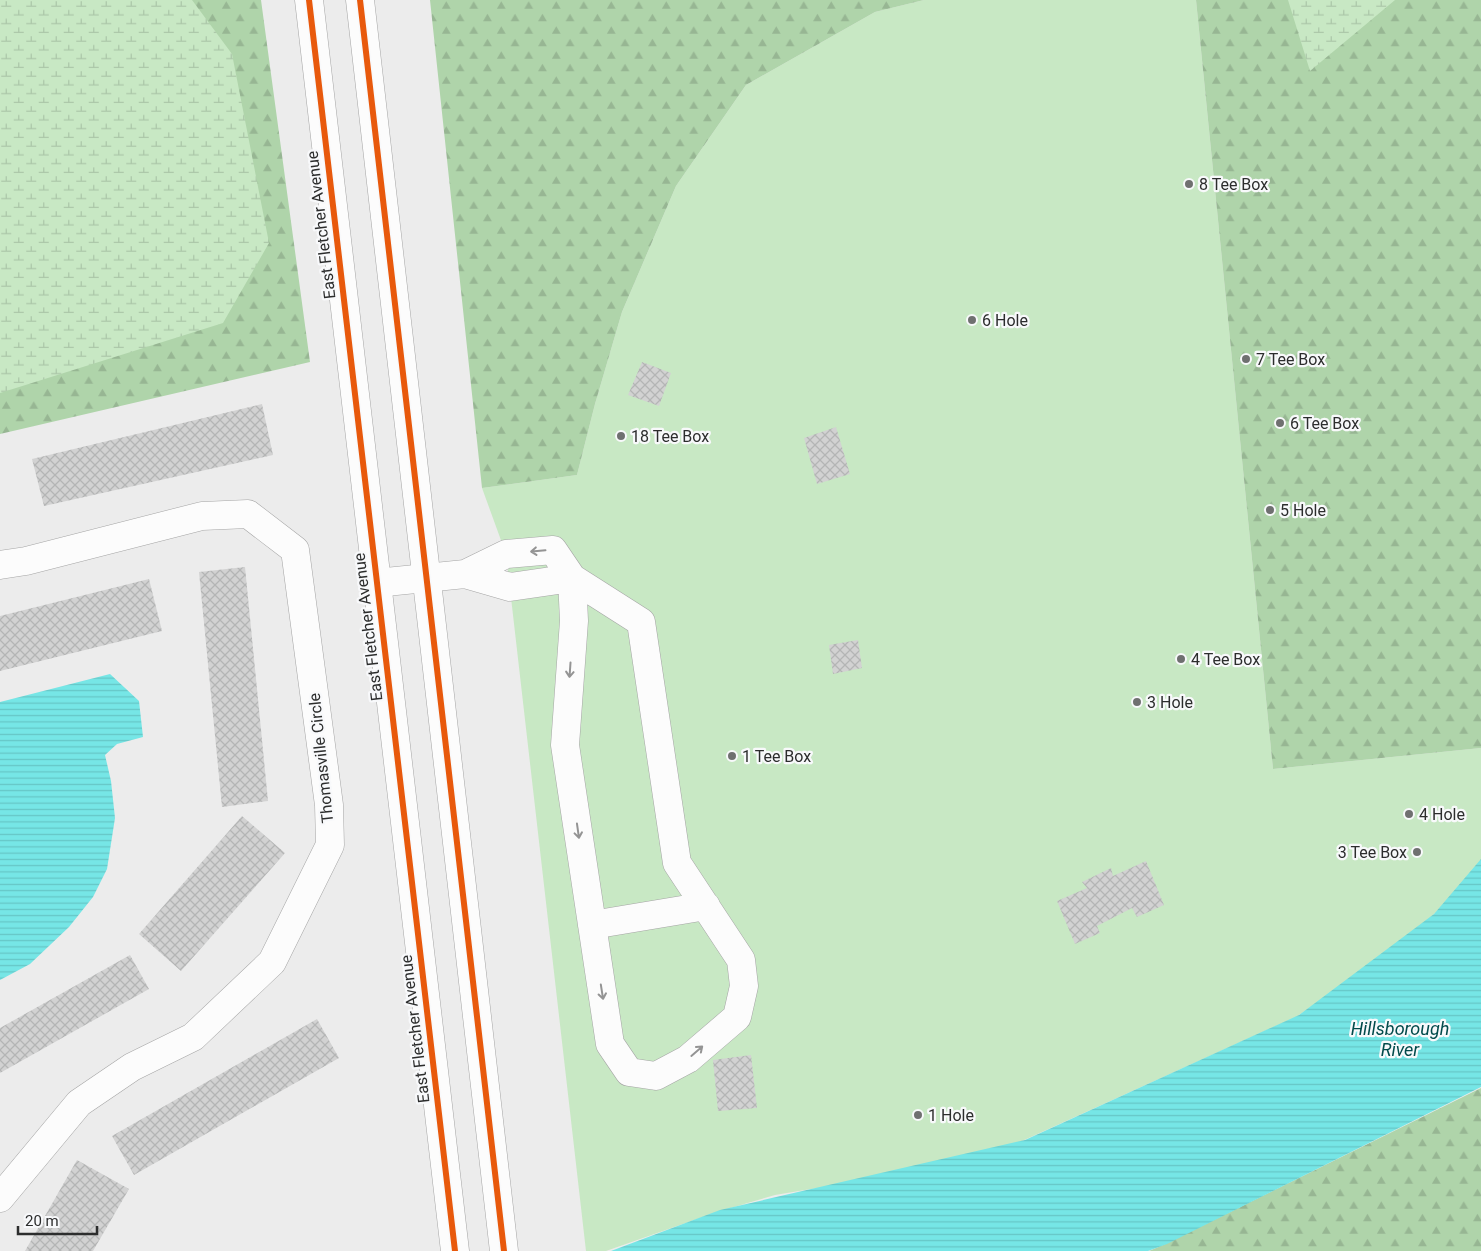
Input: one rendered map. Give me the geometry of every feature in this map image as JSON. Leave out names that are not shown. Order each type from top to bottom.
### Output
[{"type":"main road","name":"East Fletcher Avenue","points":[[309,0],[455,1251]]},
{"type":"main road","points":[[360,0],[504,1251]]},
{"type":"main road","name":"Thomasville Circle","points":[[0,565],[26,561],[193,519],[248,514],[295,550],[329,805],[330,845],[272,962],[193,1037],[132,1067],[79,1103],[0,1198]]},
{"type":"main road","points":[[376,583],[465,574],[510,586],[572,578],[641,622],[677,863],[741,960],[744,986],[737,1017],[688,1059],[656,1076],[629,1072],[610,1044],[565,745],[574,621],[572,578]]},
{"type":"main road","points":[[592,925],[706,906]]},
{"type":"green space","points":[[0,0],[261,0],[310,362],[0,434]]},
{"type":"green space","points":[[0,0],[192,0],[232,54],[269,243],[223,323],[0,393]]},
{"type":"green space","points":[[430,0],[924,0],[875,12],[746,85],[676,186],[622,312],[595,404],[577,475],[482,488]]},
{"type":"green space","points":[[924,0],[1196,0],[1273,769],[1481,748],[1481,869],[1432,916],[1376,962],[1296,1017],[1022,1141],[871,1183],[775,1195],[717,1212],[606,1251],[586,1251],[506,554],[482,488],[577,475],[595,404],[622,312],[676,186],[746,85],[875,12]]},
{"type":"green space","points":[[1196,0],[1481,0],[1481,748],[1273,769]]},
{"type":"green space","points":[[1288,0],[1395,0],[1310,71]]},
{"type":"green space","points":[[1481,1088],[1481,1251],[1149,1251],[1163,1245]]},
{"type":"water","points":[[110,674],[139,701],[143,737],[117,744],[105,755],[111,781],[115,818],[107,869],[93,897],[69,927],[30,964],[0,980],[0,702]]},
{"type":"water","name":"Hillsborough River","points":[[1481,859],[1481,1087],[1167,1244],[1148,1251],[611,1251],[720,1210],[1025,1140],[1299,1015],[1434,914]]},
{"type":"building","points":[[642,362],[671,373],[659,406],[628,395]]},
{"type":"building","points":[[262,404],[273,455],[44,506],[32,459]]},
{"type":"building","points":[[836,427],[850,474],[817,484],[804,438]]},
{"type":"building","points":[[245,567],[268,801],[222,807],[199,572]]},
{"type":"building","points":[[149,579],[162,631],[0,671],[0,616]]},
{"type":"building","points":[[858,640],[862,668],[833,674],[829,645]]},
{"type":"building","points":[[242,816],[285,853],[181,971],[139,934]]},
{"type":"building","points":[[1146,861],[1164,905],[1137,917],[1132,908],[1097,926],[1100,933],[1075,944],[1057,901],[1087,888],[1082,882],[1111,868],[1113,876]]},
{"type":"building","points":[[130,955],[149,989],[0,1073],[0,1028]]},
{"type":"building","points":[[317,1019],[339,1058],[134,1175],[112,1136]]},
{"type":"building","points":[[751,1055],[757,1108],[718,1111],[713,1060]]},
{"type":"building","points":[[77,1160],[129,1189],[93,1251],[25,1251]]},
{"type":"cycle path","points":[[309,0],[455,1251]]},
{"type":"cycle path","points":[[360,0],[504,1251]]},
{"type":"place","name":"8 Tee Box","points":[[1189,184]]},
{"type":"place","name":"6 Hole","points":[[972,320]]},
{"type":"place","name":"7 Tee Box","points":[[1246,359]]},
{"type":"place","name":"6 Tee Box","points":[[1280,423]]},
{"type":"place","name":"18 Tee Box","points":[[621,436]]},
{"type":"place","name":"5 Hole","points":[[1270,510]]},
{"type":"place","name":"4 Tee Box","points":[[1181,659]]},
{"type":"place","name":"3 Hole","points":[[1137,702]]},
{"type":"place","name":"1 Tee Box","points":[[732,756]]},
{"type":"place","name":"4 Hole","points":[[1409,814]]},
{"type":"place","name":"3 Tee Box","points":[[1417,852]]},
{"type":"place","name":"1 Hole","points":[[918,1115]]}]
